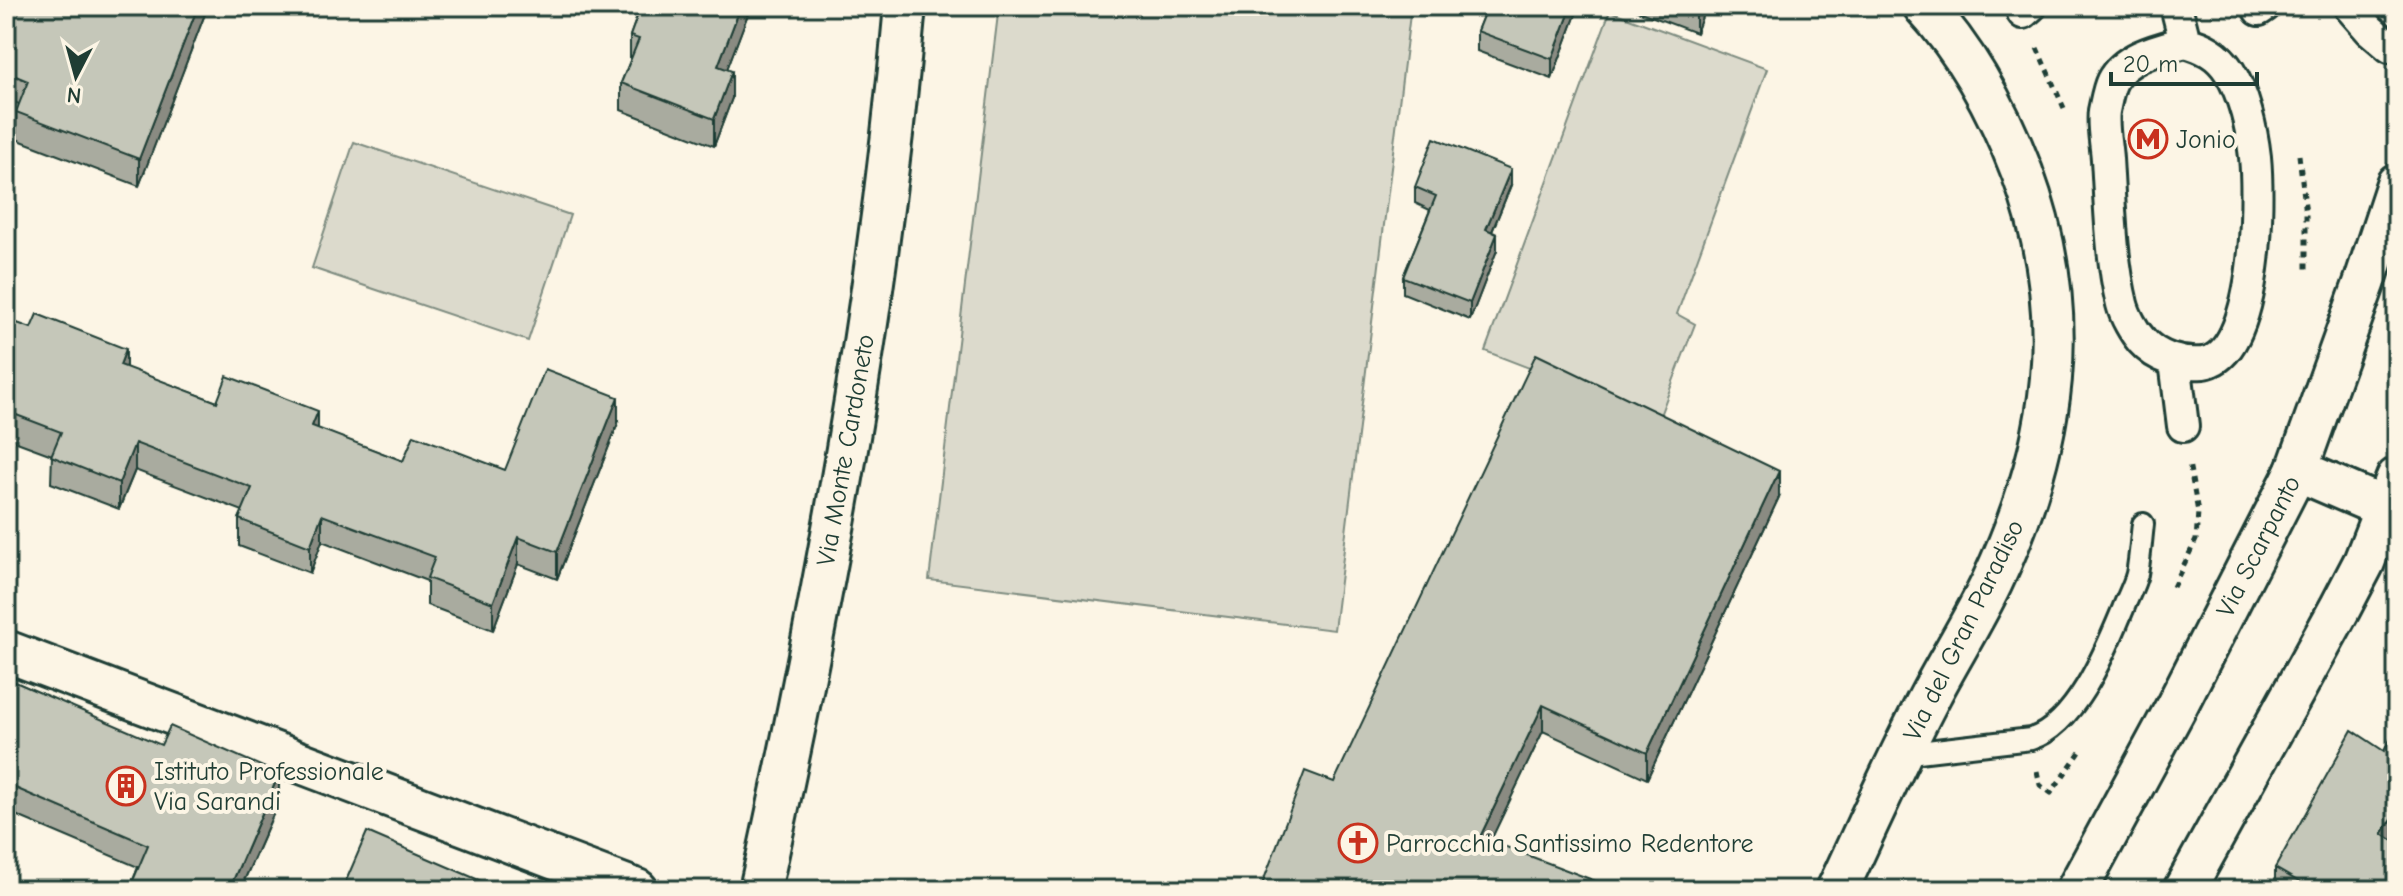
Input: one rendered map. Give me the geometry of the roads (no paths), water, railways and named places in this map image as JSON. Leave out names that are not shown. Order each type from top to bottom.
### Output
[{"type":"street","name":"Via Monte Cardoneto","points":[[760,890],[835,516],[894,129],[905,6]]},
{"type":"street","name":"Via del Gran Paradiso","points":[[1837,890],[1901,754],[1992,583],[2022,513],[2048,416],[2052,378],[2050,292],[2027,185],[2001,122],[1979,81],[1956,45],[1924,6]]},
{"type":"street","points":[[2176,6],[2185,42]]},
{"type":"street","points":[[2349,6],[2390,47]]},
{"type":"street","points":[[2185,42],[2205,47],[2219,58],[2229,71],[2242,100],[2255,155],[2255,233],[2248,301],[2231,341],[2207,362],[2175,361],[2154,351],[2141,340],[2123,308],[2110,207],[2104,113],[2113,80],[2124,68],[2138,57],[2185,42]]},
{"type":"street","name":"Via Scarpanto","points":[[2077,890],[2175,709],[2297,470],[2397,184]]},
{"type":"street","points":[[2175,361],[2183,426]]},
{"type":"street","points":[[2184,890],[2340,608],[2393,499],[2297,470]]},
{"type":"street","points":[[6,651],[637,890]]},
{"type":"lane","points":[[1901,754],[2044,735],[2067,712],[2091,679],[2116,626],[2137,576],[2143,524]]},
{"type":"place","name":"Jonio","points":[[2148,139]]},
{"type":"place","name":"Istituto Professionale Via Sarandi","points":[[126,786]]},
{"type":"place","name":"Parrocchia Santissimo Redentore","points":[[1358,843]]}]
